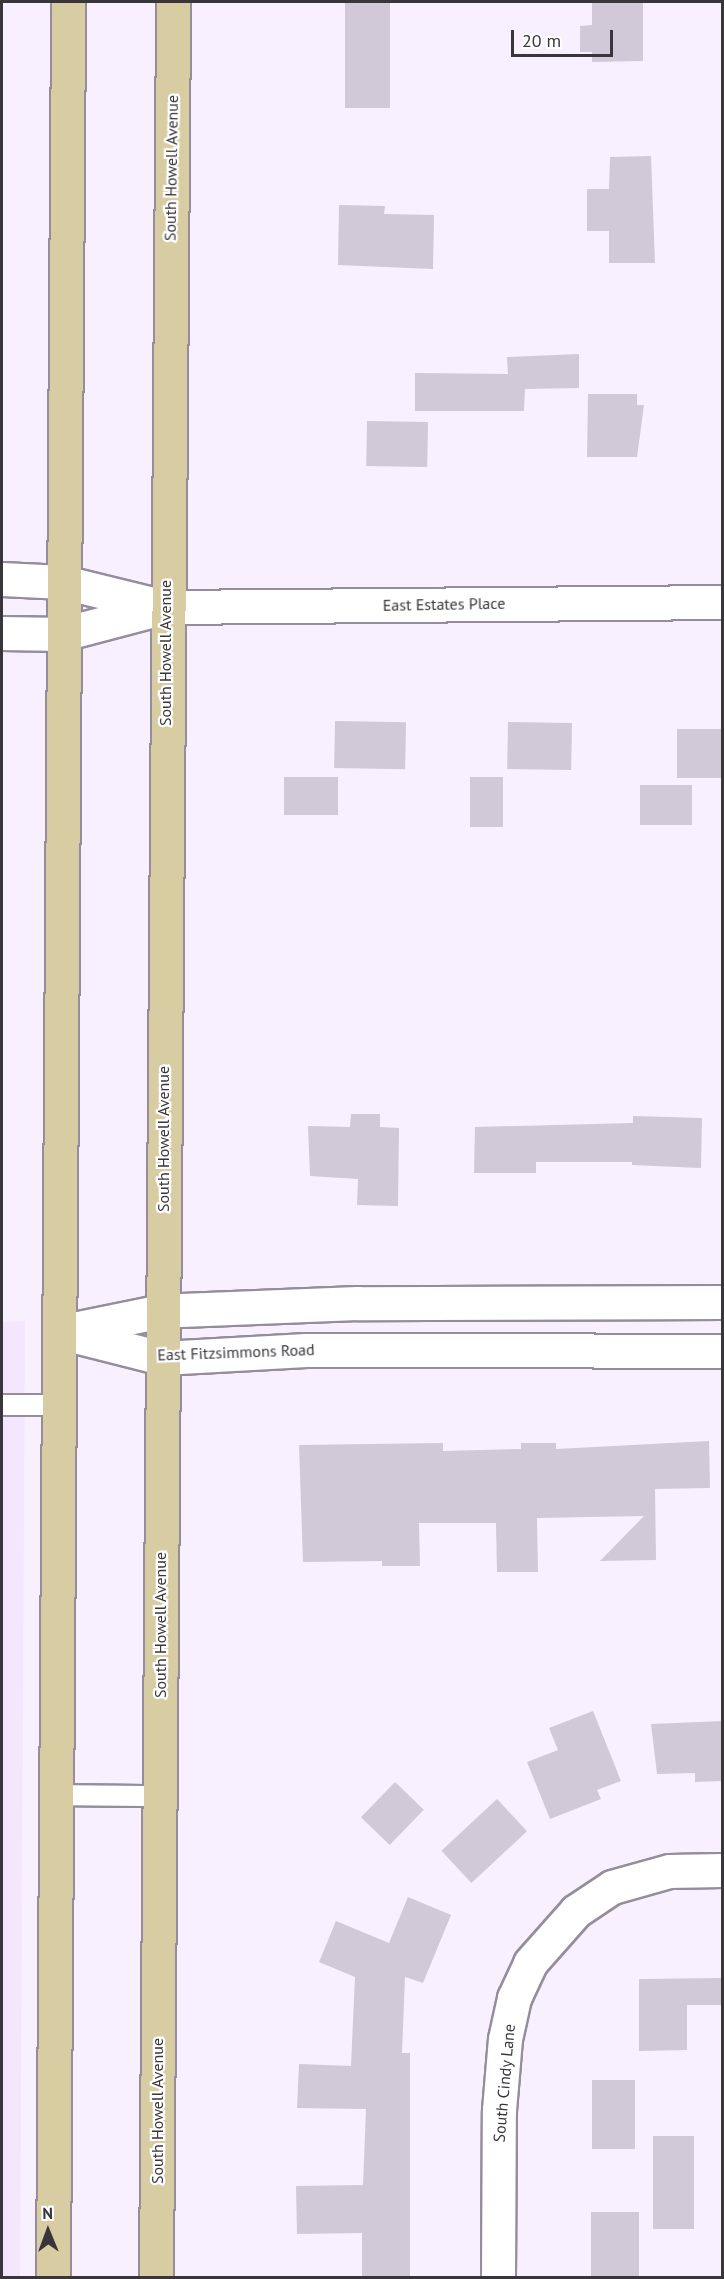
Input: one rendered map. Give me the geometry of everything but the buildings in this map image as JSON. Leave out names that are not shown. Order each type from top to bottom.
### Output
[{"type":"main road","points":[[53,2277],[68,2]]},
{"type":"main road","name":"South Howell Avenue","points":[[156,2277],[165,607],[173,2]]},
{"type":"street","points":[[2,579],[63,582],[165,607]]},
{"type":"street","name":"East Estates Place","points":[[165,607],[723,602]]},
{"type":"street","points":[[2,633],[63,634],[165,607]]},
{"type":"street","points":[[573,1302],[574,1351]]},
{"type":"street","points":[[59,1332],[162,1311],[357,1303],[723,1302]]},
{"type":"street","name":"East Fitzsimmons Road","points":[[59,1332],[162,1358],[306,1350],[723,1350]]},
{"type":"street","name":"South Cindy Lane","points":[[498,2277],[499,2110],[505,2039],[514,1998],[530,1962],[576,1911],[612,1887],[639,1877],[669,1871],[723,1870]]},
{"type":"lane","points":[[2,1405],[58,1406]]},
{"type":"lane","points":[[57,1795],[159,1796]]},
{"type":"shaded area","points":[[25,1321],[20,2277],[2,2278],[2,1322]]}]
